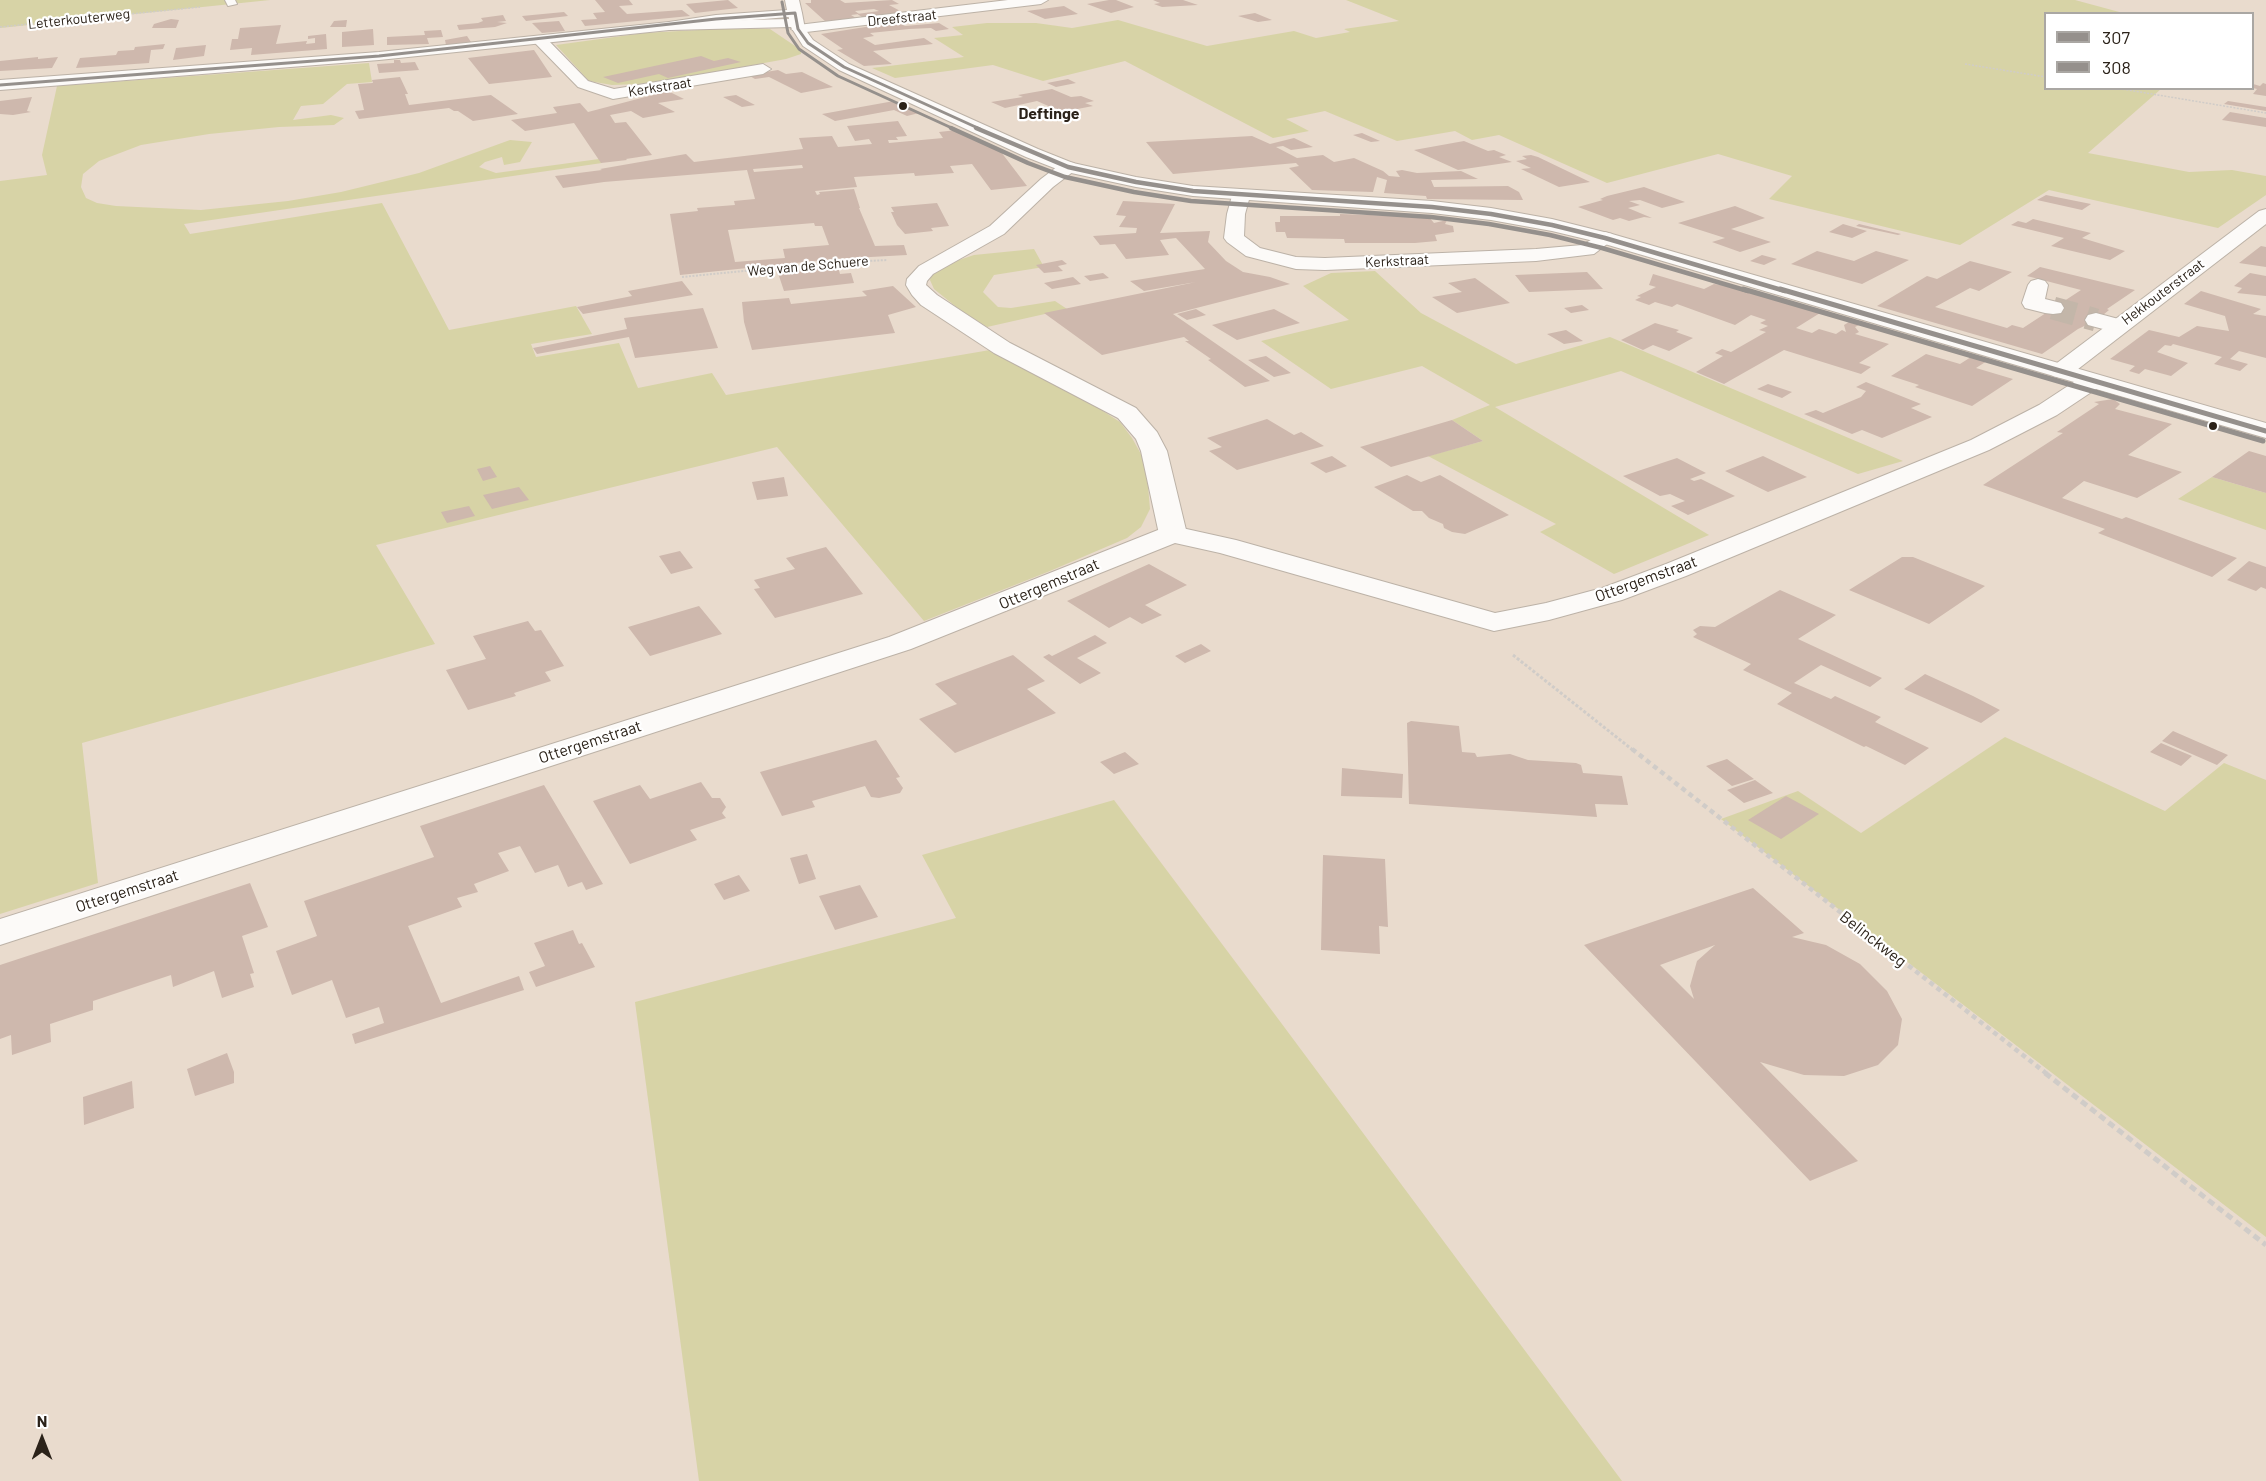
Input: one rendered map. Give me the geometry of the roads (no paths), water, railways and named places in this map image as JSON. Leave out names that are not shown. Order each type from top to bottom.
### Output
[{"type":"street","name":"Dreefstraat","points":[[0,85],[379,56],[669,26],[1041,0]]},
{"type":"street","points":[[795,16],[808,43],[844,67],[1032,153],[1068,167],[1136,182],[1241,196],[1432,207],[1525,220],[1605,238],[2266,431]]},
{"type":"street","name":"Kerkstraat","points":[[540,40],[583,84],[613,94],[763,69]]},
{"type":"street","points":[[1068,167],[984,239],[934,265],[917,279],[919,291],[1002,348],[1117,407],[1141,427],[1148,437],[1158,464],[1173,534]]},
{"type":"street","name":"Kerkstraat","points":[[1241,196],[1236,214],[1234,238],[1253,252],[1296,263],[1335,264],[1536,255],[1587,250],[1605,238]]},
{"type":"street","name":"Hekkouterstraat","points":[[2061,371],[2266,215]]},
{"type":"street","points":[[2038,285],[2033,303],[2053,308]]},
{"type":"street","points":[[2096,320],[2118,326]]},
{"type":"street","name":"Ottergemstraat","points":[[0,932],[900,643],[1173,534],[1238,549],[1494,622],[1550,611],[1612,594],[1676,570],[1980,445],[2048,410],[2093,380]]},
{"type":"tunnel","points":[[2053,308],[2096,320]]},
{"type":"district","name":"Deftinge","points":[[1049,114]]}]
